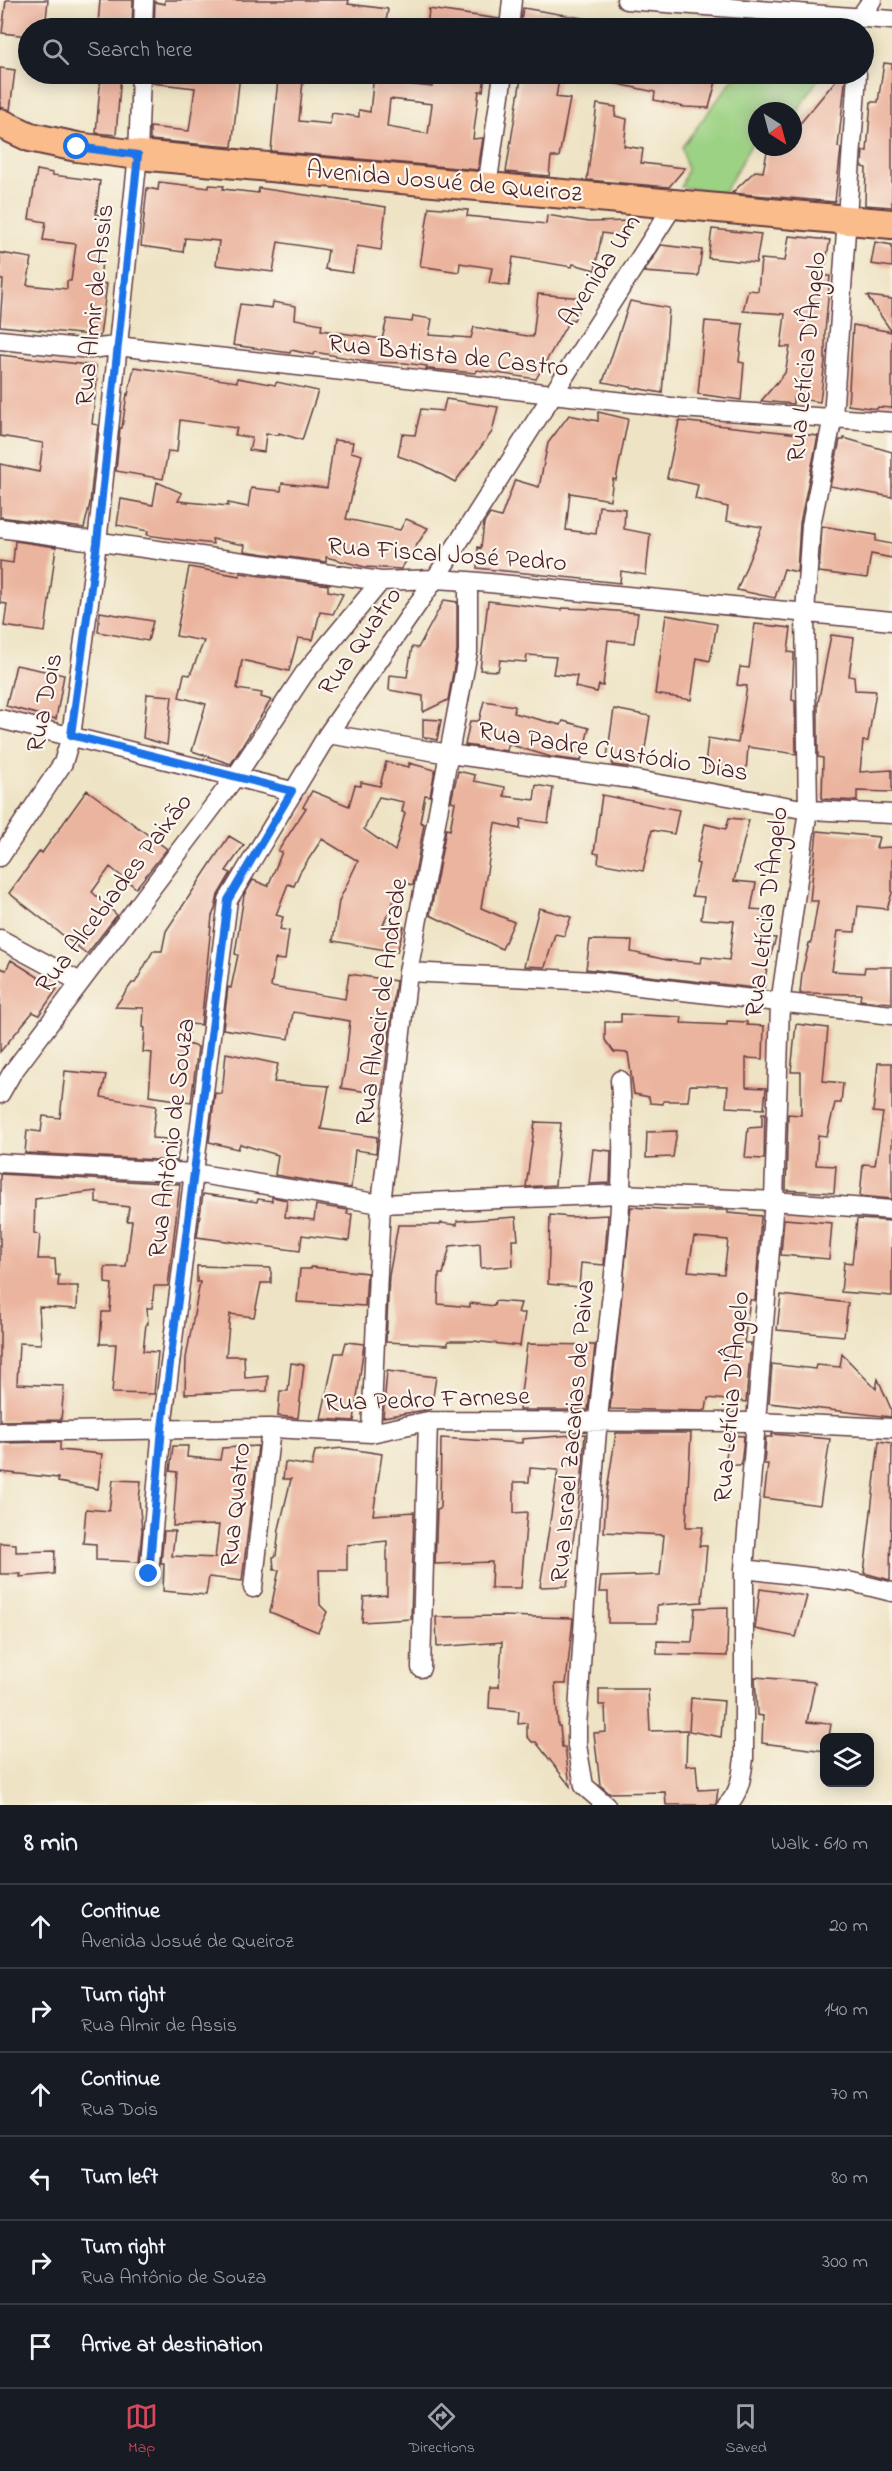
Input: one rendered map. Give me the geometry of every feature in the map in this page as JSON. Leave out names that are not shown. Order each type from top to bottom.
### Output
[{"type":"main road","name":"Avenida Josué de Queiroz","points":[[0,123],[30,137],[77,147],[138,155],[892,224]]},
{"type":"street","points":[[143,18],[144,0]]},
{"type":"street","points":[[510,18],[513,0]]},
{"type":"street","points":[[626,0],[860,15],[892,20]]},
{"type":"street","points":[[860,15],[872,0]]},
{"type":"street","name":"Rua Almir de Assis","points":[[97,543],[116,346],[138,155],[141,84]]},
{"type":"street","points":[[488,187],[502,84]]},
{"type":"street","name":"Rua Letícia D'Ângelo","points":[[728,1805],[742,1775],[744,1758],[744,1569],[774,1201],[780,1004],[808,810],[805,613],[811,525],[833,417],[856,84]]},
{"type":"street","name":"Avenida Um","points":[[435,579],[675,203]]},
{"type":"street","name":"Rua Batista de Castro","points":[[0,340],[90,349],[116,346],[680,408],[892,422]]},
{"type":"street","name":"Rua Fiscal José Pedro","points":[[0,528],[381,581],[435,579],[468,581],[892,621]]},
{"type":"street","name":"Rua Dois","points":[[0,857],[63,763],[71,735],[97,543]]},
{"type":"street","name":"Rua Quatro","points":[[327,734],[435,579]]},
{"type":"street","name":"Rua Alcebíades Paixão","points":[[0,1094],[12,1072],[236,776],[304,674],[381,581]]},
{"type":"street","name":"Rua Alvacir de Andrade","points":[[371,1433],[381,1204],[408,972],[468,652],[468,581]]},
{"type":"street","points":[[0,718],[292,791]]},
{"type":"street","name":"Rua Padre Custódio Dias","points":[[327,734],[449,754],[631,779],[808,810],[892,814]]},
{"type":"street","name":"Rua Antônio de Souza","points":[[149,1574],[162,1428],[228,900],[327,734]]},
{"type":"street","points":[[0,939],[80,982]]},
{"type":"street","points":[[408,972],[595,981],[780,1004],[892,1015]]},
{"type":"street","name":"Rua Israel Zacarias de Paiva","points":[[606,1805],[584,1786],[577,1745],[577,1727],[598,1422],[621,1194],[624,1119],[620,1080]]},
{"type":"street","points":[[0,1162],[194,1173],[381,1204],[621,1194],[774,1201],[892,1210]]},
{"type":"street","points":[[421,1668],[428,1422]]},
{"type":"street","name":"Rua Pedro Farnese","points":[[0,1432],[271,1428],[371,1433],[428,1422],[757,1422],[892,1428]]},
{"type":"street","name":"Rua Quatro","points":[[253,1588],[271,1428]]},
{"type":"street","points":[[744,1569],[852,1582],[892,1592]]},
{"type":"green space","points":[[729,84],[815,84],[802,105],[802,102],[748,102],[748,150],[724,193],[681,187],[687,170],[682,147]]},
{"type":"building","points":[[6,0],[48,0],[46,18],[18,18],[18,35],[2,33]]},
{"type":"building","points":[[100,0],[133,0],[132,18],[98,18]]},
{"type":"building","points":[[165,0],[349,0],[348,4],[388,9],[387,18],[154,18],[155,2],[165,4]]},
{"type":"building","points":[[523,8],[583,18],[522,18]]},
{"type":"building","points":[[429,9],[492,18],[428,18]]},
{"type":"building","points":[[884,63],[892,64],[892,207],[865,205],[866,168],[862,167],[863,151],[867,151],[871,102],[878,102]]},
{"type":"building","points":[[0,68],[15,70],[10,110],[0,107]]},
{"type":"building","points":[[100,84],[120,84],[116,135],[96,133]]},
{"type":"building","points":[[161,84],[239,84],[232,147],[150,140],[150,127],[189,131],[195,88]]},
{"type":"building","points":[[278,84],[303,84],[299,121],[330,124],[332,113],[359,117],[359,110],[370,112],[373,84],[432,87],[432,84],[484,84],[483,91],[479,91],[473,139],[483,138],[478,170],[271,151]],"holes":[[[390,99],[432,104],[428,134],[387,127]]]},
{"type":"building","points":[[520,84],[558,84],[556,97],[570,99],[559,157],[551,157],[549,176],[506,172]]},
{"type":"building","points":[[618,84],[715,84],[709,108],[684,107],[654,100],[655,92]]},
{"type":"building","points":[[833,84],[845,84],[835,202],[732,193],[755,171],[763,172],[766,156],[802,156],[802,121]]},
{"type":"building","points":[[597,104],[616,107],[615,116],[627,119],[624,146],[643,149],[641,163],[685,168],[669,187],[587,180]]},
{"type":"building","points":[[37,170],[53,173],[52,175],[100,181],[96,214],[106,216],[99,259],[102,260],[100,283],[107,284],[100,336],[0,326],[3,280],[0,280],[0,253],[32,258],[27,285],[67,289],[67,281],[71,281],[76,244],[43,240],[46,222],[29,219]]},
{"type":"building","points":[[159,182],[209,188],[209,185],[224,186],[223,189],[258,193],[259,188],[386,207],[381,250],[357,246],[352,273],[325,269],[328,250],[278,242],[273,272],[216,265],[219,241],[185,238],[183,252],[141,246],[147,188],[158,190]]},
{"type":"building","points":[[429,207],[468,210],[467,216],[546,224],[547,215],[589,222],[631,221],[623,236],[602,233],[595,270],[573,264],[572,267],[513,257],[509,286],[489,283],[492,268],[460,263],[459,272],[420,266]]},
{"type":"building","points":[[712,229],[761,234],[756,263],[708,258]]},
{"type":"building","points":[[789,236],[830,240],[823,276],[830,276],[820,402],[793,398],[793,404],[761,401],[785,373],[790,347],[781,347],[785,314],[743,311],[748,290],[758,291],[761,259],[785,261]]},
{"type":"building","points":[[875,242],[892,245],[892,267],[871,264]]},
{"type":"building","points":[[661,245],[702,250],[698,276],[644,272]]},
{"type":"building","points":[[538,294],[583,298],[574,320],[570,319],[536,379],[477,370],[476,373],[426,369],[427,366],[405,363],[370,362],[315,352],[314,355],[291,350],[290,353],[233,345],[240,304],[272,308],[273,302],[296,306],[295,319],[322,324],[321,330],[382,339],[387,319],[412,322],[413,316],[432,319],[429,335],[471,338],[474,327],[533,337]]},
{"type":"building","points":[[867,296],[892,299],[892,332]]},
{"type":"building","points":[[630,301],[669,308],[662,393],[603,382]]},
{"type":"building","points":[[705,321],[743,324],[739,362],[744,363],[741,400],[698,394]]},
{"type":"building","points":[[853,325],[892,332],[892,408],[878,407],[877,409],[848,405]]},
{"type":"building","points":[[0,355],[96,366],[95,380],[97,380],[92,424],[98,425],[90,503],[84,528],[0,517],[0,464],[39,472],[43,443],[0,436]]},
{"type":"building","points":[[134,367],[237,382],[237,378],[275,385],[277,382],[318,391],[302,440],[279,433],[279,435],[266,434],[264,452],[249,450],[252,438],[235,435],[237,428],[180,420],[177,452],[168,451],[163,479],[116,471],[120,428],[122,428]]},
{"type":"building","points":[[446,399],[498,407],[492,432],[455,482],[424,465],[398,456],[402,434],[415,435],[421,409],[443,411]]},
{"type":"building","points":[[598,412],[628,419],[616,480],[613,479],[610,500],[570,493],[566,530],[596,534],[599,506],[625,509],[624,529],[650,534],[646,575],[621,571],[620,583],[477,568],[478,547],[481,548],[484,523],[490,514],[501,517],[515,480],[539,487],[548,443],[569,415],[598,421]]},
{"type":"building","points":[[679,421],[818,436],[800,523],[797,572],[784,569],[775,598],[737,590],[762,527],[726,521],[728,507],[695,499],[698,485],[667,478]]},
{"type":"building","points":[[844,438],[892,452],[892,497],[830,486],[840,440]]},
{"type":"building","points":[[334,440],[353,442],[351,452],[362,455],[346,519],[400,530],[406,519],[428,528],[401,569],[365,567],[326,557],[326,562],[244,551],[245,545],[212,539],[213,544],[147,535],[148,531],[117,525],[121,499],[153,505],[157,482],[182,493],[178,501],[228,506],[228,503],[248,507],[251,488],[281,491],[282,483],[327,488]]},
{"type":"building","points":[[822,526],[876,535],[876,541],[892,544],[892,558],[871,554],[867,578],[819,572]]},
{"type":"building","points":[[15,541],[56,547],[45,632],[4,626],[7,604],[0,603],[0,561],[13,563]]},
{"type":"building","points":[[189,567],[240,576],[240,573],[328,585],[328,591],[343,594],[333,614],[320,612],[313,640],[298,638],[289,671],[242,660],[237,689],[262,693],[261,697],[271,700],[231,764],[192,751],[206,704],[179,697],[184,674],[190,675],[204,641],[176,636]]},
{"type":"building","points":[[444,600],[457,602],[457,651],[448,700],[423,712],[423,696],[389,690],[390,675],[407,677],[412,647],[418,648]]},
{"type":"building","points":[[488,601],[562,610],[562,608],[591,609],[638,613],[634,643],[608,640],[603,686],[599,685],[597,692],[575,687],[577,676],[553,674],[556,657],[527,655],[526,662],[500,660],[498,671],[480,670]]},
{"type":"building","points":[[100,612],[153,621],[148,641],[98,632]]},
{"type":"building","points":[[666,615],[717,624],[710,661],[697,658],[691,700],[655,694]]},
{"type":"building","points":[[755,624],[791,628],[788,652],[794,653],[792,700],[795,701],[796,754],[748,747],[746,772],[705,766],[708,738],[738,743],[747,686],[737,685],[740,667],[749,668]]},
{"type":"building","points":[[831,635],[854,638],[849,676],[854,677],[855,690],[876,691],[868,741],[863,741],[860,772],[892,770],[892,792],[857,791],[857,801],[822,799],[823,758],[818,757],[818,703]]},
{"type":"building","points":[[16,665],[64,675],[56,719],[6,706]]},
{"type":"building","points":[[147,694],[172,696],[167,745],[143,738]]},
{"type":"building","points":[[484,701],[515,706],[514,713],[561,725],[563,721],[589,728],[581,761],[551,757],[508,744],[507,751],[465,745],[470,721],[479,721]]},
{"type":"building","points":[[614,709],[650,716],[643,761],[629,758],[628,767],[612,765],[613,758],[607,757]]},
{"type":"building","points":[[423,719],[441,720],[437,740],[423,737]]},
{"type":"building","points":[[386,762],[409,767],[409,763],[435,770],[430,796],[425,795],[420,822],[424,824],[413,885],[402,882],[383,925],[404,927],[397,952],[333,941],[339,901],[358,861],[322,839],[300,872],[294,886],[288,884],[276,915],[283,917],[280,929],[289,931],[285,960],[275,959],[271,987],[345,999],[349,974],[396,981],[382,1094],[341,1088],[350,1021],[293,1012],[289,1039],[223,1029],[228,987],[231,988],[238,955],[235,954],[244,895],[253,880],[268,886],[282,852],[278,851],[306,808],[303,807],[312,791],[349,806],[355,785],[361,786],[361,782],[380,786]],"holes":[[[379,797],[404,802],[402,812],[405,813],[395,851],[364,829]]]},
{"type":"building","points":[[458,771],[475,775],[474,781],[505,787],[504,796],[534,800],[536,785],[553,788],[548,823],[521,819],[520,829],[495,823],[481,908],[514,922],[502,949],[430,915],[446,829],[450,830],[455,802],[451,801]]},
{"type":"building","points":[[87,790],[167,849],[136,888],[110,867],[92,892],[117,915],[87,954],[9,893],[40,851],[42,853]]},
{"type":"building","points":[[602,795],[679,810],[674,834],[652,830],[643,871],[598,863],[599,854],[594,853]]},
{"type":"building","points":[[729,818],[749,820],[734,881],[756,883],[751,909],[764,910],[762,937],[776,938],[767,967],[764,989],[586,969],[590,940],[632,941],[631,952],[667,960],[701,963],[702,957],[729,960],[734,921],[701,919],[704,897],[692,896],[699,864],[696,863],[705,824],[726,829]]},
{"type":"building","points":[[817,831],[879,837],[876,848],[892,847],[892,893],[887,909],[858,906],[855,932],[838,931],[832,971],[864,973],[865,967],[892,967],[892,1003],[860,1000],[861,994],[800,993],[802,973],[809,943],[811,943],[818,901],[810,901]]},
{"type":"building","points":[[229,836],[244,845],[226,871],[231,873],[218,895],[212,916],[201,1025],[190,1024],[187,1044],[198,1047],[191,1102],[149,1096],[152,1053],[143,1052],[144,1008],[115,1007],[132,983],[135,983],[153,951],[162,951],[166,931]]},
{"type":"building","points":[[539,908],[571,917],[564,936],[555,934],[545,967],[524,966]]},
{"type":"building","points":[[11,960],[57,989],[39,1015],[33,1012],[0,1052],[0,968],[6,970]]},
{"type":"building","points":[[621,1014],[682,1017],[681,1023],[727,1025],[727,1021],[764,1026],[763,1059],[746,1058],[746,1087],[766,1088],[764,1109],[726,1107],[728,1086],[690,1085],[688,1101],[663,1101],[663,1104],[650,1103],[649,1097],[634,1094],[628,1053],[614,1052],[605,1040],[605,1022],[621,1022]]},
{"type":"building","points":[[796,1024],[828,1028],[823,1081],[843,1083],[841,1103],[835,1103],[827,1136],[818,1135],[816,1165],[836,1166],[834,1193],[786,1190],[788,1114],[801,1115],[801,1072],[791,1072]]},
{"type":"building","points":[[226,1053],[278,1064],[274,1082],[329,1086],[321,1129],[377,1137],[376,1153],[355,1150],[351,1188],[275,1175],[278,1155],[240,1144],[238,1149],[209,1142],[215,1093],[222,1094]]},
{"type":"building","points":[[878,1063],[892,1063],[892,1199],[860,1196],[863,1164],[875,1165],[883,1113],[873,1112]]},
{"type":"building","points":[[65,1071],[106,1075],[101,1097],[156,1106],[152,1138],[181,1140],[177,1161],[25,1153],[27,1130],[41,1132],[43,1116],[60,1118]]},
{"type":"building","points":[[762,1113],[765,1113],[764,1159],[745,1158],[748,1128],[762,1127]]},
{"type":"building","points":[[535,1122],[561,1123],[555,1185],[526,1187]]},
{"type":"building","points":[[677,1131],[673,1157],[646,1158],[647,1132]]},
{"type":"building","points":[[593,1149],[611,1151],[610,1183],[589,1184]]},
{"type":"building","points":[[0,1174],[180,1184],[168,1286],[154,1286],[152,1308],[147,1308],[148,1324],[146,1324],[143,1351],[158,1352],[154,1394],[112,1393],[116,1344],[100,1344],[102,1312],[110,1312],[112,1284],[105,1283],[105,1267],[126,1267],[132,1221],[127,1221],[129,1207],[96,1203],[96,1191],[35,1199],[34,1233],[40,1235],[38,1259],[55,1259],[56,1275],[59,1275],[58,1286],[78,1286],[77,1309],[39,1307],[41,1344],[19,1343],[17,1384],[64,1386],[61,1420],[0,1421]]},
{"type":"building","points":[[203,1194],[257,1202],[258,1199],[272,1201],[272,1197],[287,1200],[285,1217],[314,1220],[316,1205],[348,1210],[347,1214],[352,1214],[349,1241],[302,1235],[300,1251],[197,1237]]},
{"type":"building","points":[[631,1207],[728,1210],[728,1213],[761,1216],[755,1300],[750,1300],[744,1343],[751,1343],[746,1402],[708,1398],[706,1410],[702,1411],[610,1409]],"holes":[[[694,1237],[728,1240],[724,1274],[688,1271]]]},
{"type":"building","points":[[550,1215],[570,1217],[608,1215],[604,1265],[581,1263],[579,1287],[548,1284]]},
{"type":"building","points":[[516,1217],[518,1240],[512,1240],[513,1266],[481,1268],[480,1243],[450,1246],[443,1274],[439,1274],[438,1304],[470,1307],[470,1303],[494,1306],[495,1301],[521,1303],[518,1313],[525,1313],[520,1346],[473,1341],[448,1341],[448,1345],[386,1342],[389,1276],[398,1225],[440,1225],[441,1223],[457,1225],[457,1221]]},
{"type":"building","points":[[784,1219],[832,1223],[829,1259],[781,1255]]},
{"type":"building","points":[[857,1219],[892,1221],[892,1296],[841,1292],[844,1262],[852,1263]]},
{"type":"building","points":[[197,1266],[271,1268],[271,1283],[261,1283],[254,1317],[230,1314],[226,1356],[244,1356],[245,1378],[268,1376],[267,1391],[185,1394],[186,1358],[200,1282],[197,1282]]},
{"type":"building","points":[[311,1267],[367,1273],[365,1306],[297,1302],[300,1269],[311,1269]]},
{"type":"building","points":[[781,1295],[848,1303],[844,1336],[777,1330]]},
{"type":"building","points":[[346,1342],[364,1344],[354,1421],[321,1419],[335,1353],[343,1353]]},
{"type":"building","points":[[527,1344],[595,1345],[588,1410],[519,1410]]},
{"type":"building","points":[[842,1354],[876,1389],[878,1379],[891,1409],[891,1417],[769,1403],[772,1364],[815,1369],[816,1365],[840,1367]]},
{"type":"building","points":[[291,1363],[304,1365],[298,1418],[278,1416],[280,1391],[288,1391]]},
{"type":"building","points":[[387,1371],[436,1377],[431,1409],[383,1417]]},
{"type":"building","points":[[616,1433],[691,1433],[686,1527],[703,1527],[699,1546],[707,1546],[702,1602],[657,1605],[657,1623],[608,1623],[608,1592],[599,1592],[601,1577],[660,1575],[664,1535],[604,1532],[606,1497]]},
{"type":"building","points":[[585,1434],[582,1475],[567,1586],[540,1587],[558,1470],[530,1468],[529,1482],[514,1482],[514,1513],[527,1512],[521,1588],[491,1588],[492,1562],[435,1564],[437,1510],[440,1509],[441,1438],[522,1443],[522,1439]]},
{"type":"building","points":[[772,1434],[830,1439],[820,1505],[764,1498],[768,1464],[764,1464],[766,1437],[772,1437]]},
{"type":"building","points":[[729,1435],[744,1436],[741,1465],[725,1465]]},
{"type":"building","points":[[879,1441],[892,1443],[890,1580],[864,1573]]},
{"type":"building","points":[[60,1442],[60,1450],[102,1454],[98,1489],[58,1482],[58,1478],[0,1472],[0,1443]]},
{"type":"building","points":[[173,1446],[188,1446],[187,1457],[220,1460],[222,1448],[258,1446],[242,1581],[209,1577],[206,1595],[163,1591],[164,1563],[161,1563],[164,1531],[175,1531],[172,1556],[215,1558],[219,1525],[173,1526],[177,1472],[170,1471]]},
{"type":"building","points":[[343,1448],[382,1454],[373,1515],[414,1512],[411,1619],[362,1622],[364,1597],[387,1595],[387,1541],[347,1545],[347,1570],[319,1570],[320,1605],[327,1612],[318,1632],[270,1612],[279,1570],[274,1570],[273,1557],[276,1556],[279,1529],[291,1479],[283,1479],[285,1462],[312,1466],[315,1451]]},
{"type":"building","points":[[113,1480],[141,1481],[139,1500],[142,1530],[139,1562],[96,1560],[96,1544],[83,1543],[86,1509],[109,1511]]},
{"type":"building","points":[[0,1543],[16,1544],[16,1552],[55,1551],[54,1574],[20,1577],[21,1574],[0,1574]]},
{"type":"building","points":[[760,1589],[807,1596],[796,1637],[755,1629]]},
{"type":"building","points":[[728,1607],[727,1656],[657,1654],[657,1641],[692,1642],[695,1608]]},
{"type":"building","points":[[436,1617],[573,1618],[566,1684],[555,1684],[558,1726],[560,1726],[562,1747],[565,1747],[570,1786],[536,1742],[532,1742],[527,1736],[527,1723],[518,1724],[519,1711],[489,1708],[490,1687],[499,1687],[502,1642],[437,1647]]},
{"type":"building","points":[[755,1677],[815,1682],[807,1722],[831,1724],[830,1733],[820,1733],[820,1750],[762,1743],[763,1716],[757,1715]]},
{"type":"building","points":[[599,1689],[648,1689],[650,1731],[687,1730],[686,1766],[696,1765],[698,1790],[718,1789],[716,1805],[666,1805],[665,1792],[609,1793],[600,1785],[594,1733],[606,1732],[605,1705],[599,1705]]},
{"type":"building","points":[[691,1698],[724,1701],[721,1737],[689,1731]]},
{"type":"route","points":[[77,147],[138,155],[116,346],[97,543],[71,735],[292,791],[228,900],[162,1428],[149,1574]]}]
